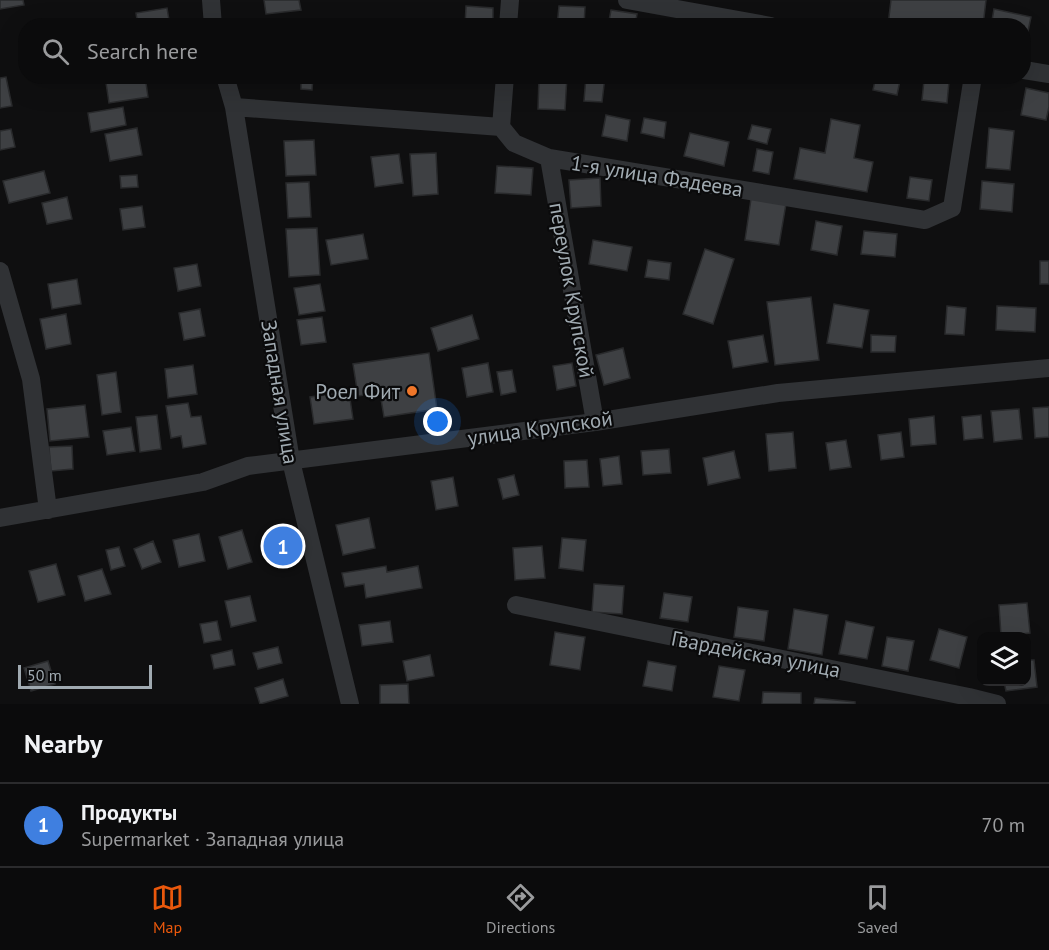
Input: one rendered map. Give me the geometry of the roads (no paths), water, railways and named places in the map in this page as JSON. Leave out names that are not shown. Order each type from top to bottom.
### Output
[{"type":"street","points":[[211,0],[212,18]]},
{"type":"street","points":[[509,18],[510,0]]},
{"type":"street","points":[[627,0],[727,18]]},
{"type":"street","points":[[1031,71],[1049,74]]},
{"type":"street","name":"Западная улица","points":[[227,84],[234,107],[291,460],[350,704]]},
{"type":"street","points":[[234,107],[501,127],[504,84]]},
{"type":"street","name":"1-я улица Фадеева","points":[[501,127],[514,143],[549,158],[925,220],[952,208],[972,84]]},
{"type":"street","name":"переулок Крупской","points":[[549,158],[596,422]]},
{"type":"street","points":[[0,272],[31,379],[48,510]]},
{"type":"street","name":"улица Крупской","points":[[0,518],[203,482],[248,466],[596,422],[778,393],[1049,368]]},
{"type":"street","name":"Гвардейская улица","points":[[516,606],[997,704]]},
{"type":"place","name":"Роел Фит","points":[[412,391]]},
{"type":"place","name":"Продукты","points":[[283,546]]}]
